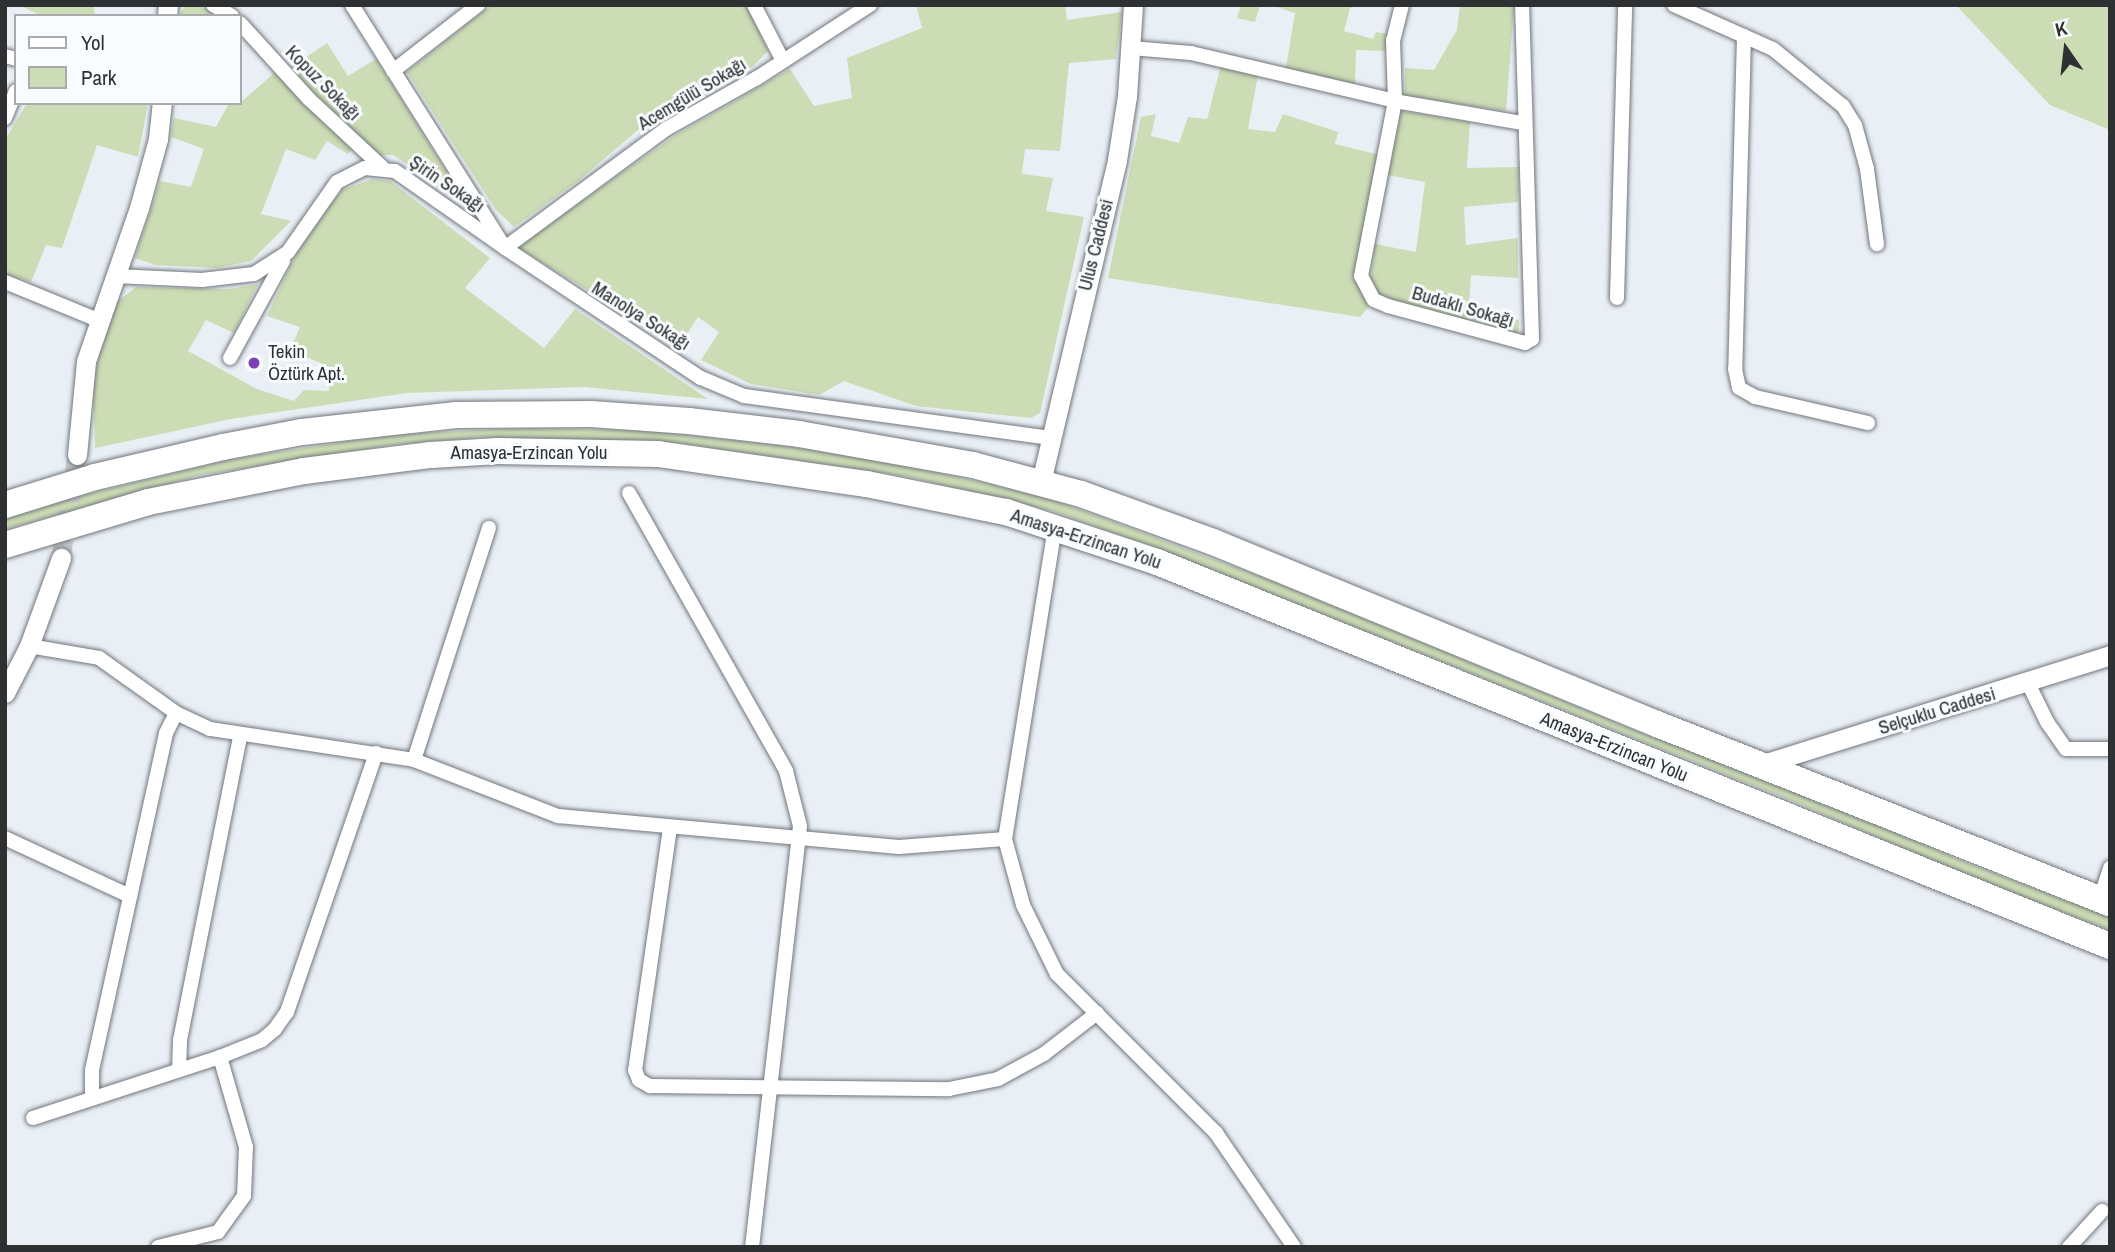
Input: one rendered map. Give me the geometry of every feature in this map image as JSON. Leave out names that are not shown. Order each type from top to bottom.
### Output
[{"type":"highway","name":"Amasya-Erzincan Yolu","points":[[5,505],[170,458],[302,432],[407,419],[516,413],[649,418],[756,428],[960,463],[1041,482],[1213,542],[2105,901]]},
{"type":"highway","name":"Amasya-Erzincan Yolu","points":[[5,545],[148,502],[229,485],[368,462],[498,451],[658,454],[730,462],[962,502],[1055,527],[1240,594],[2110,946]]},
{"type":"street","points":[[213,5],[229,14]]},
{"type":"street","name":"Manolya Sokağı","points":[[352,5],[505,248],[701,378],[732,393],[1049,438]]},
{"type":"street","points":[[393,71],[478,5]]},
{"type":"street","points":[[754,5],[783,61]]},
{"type":"street","name":"Acemgülü Sokağı","points":[[505,248],[666,130],[783,61],[870,5]]},
{"type":"street","name":"Ulus Caddesi","points":[[1041,482],[1049,438],[1116,160],[1131,48],[1133,5]]},
{"type":"street","name":"Budaklı Sokağı","points":[[1402,5],[1393,40],[1395,101],[1363,267],[1366,289],[1374,300],[1388,306],[1525,343],[1532,339],[1523,124],[1522,5]]},
{"type":"street","points":[[1617,298],[1625,5]]},
{"type":"street","points":[[1674,5],[1744,36],[1803,69],[1843,106],[1855,125],[1867,169],[1877,244]]},
{"type":"street","name":"Kopuz Sokağı","points":[[242,25],[309,99],[382,167]]},
{"type":"street","points":[[1744,36],[1735,369],[1739,388],[1755,397],[1868,423]]},
{"type":"street","points":[[1131,48],[1191,53],[1395,101],[1523,124]]},
{"type":"street","points":[[5,118],[14,96]]},
{"type":"street","points":[[76,455],[86,361],[152,165],[162,105]]},
{"type":"street","name":"Şirin Sokağı","points":[[115,276],[235,279],[271,266],[288,252],[337,183],[365,168],[382,167],[413,181],[505,248]]},
{"type":"street","points":[[230,358],[288,252]]},
{"type":"street","points":[[5,282],[98,320]]},
{"type":"street","points":[[629,493],[786,771],[800,826],[752,1247]]},
{"type":"street","points":[[1055,527],[1005,839],[1023,905],[1057,974],[1216,1133],[1294,1247]]},
{"type":"street","points":[[414,760],[489,528]]},
{"type":"street","points":[[5,693],[29,646],[61,558]]},
{"type":"street","points":[[29,646],[99,657],[176,713],[210,729],[240,737],[376,752],[414,760],[558,816],[798,840],[899,846],[1005,839]]},
{"type":"street","name":"Selçuklu Caddesi","points":[[1763,764],[2028,683],[2110,655]]},
{"type":"street","points":[[2028,683],[2047,722],[2066,749],[2110,749]]},
{"type":"street","points":[[92,1097],[92,1070],[130,896],[166,733],[176,713]]},
{"type":"street","points":[[179,1070],[180,1040],[240,737]]},
{"type":"street","points":[[33,1118],[220,1057],[262,1040],[287,1012],[376,752]]},
{"type":"street","points":[[670,828],[635,1070],[639,1080],[650,1086],[768,1090],[950,1089],[998,1079],[1044,1054],[1097,1013]]},
{"type":"street","points":[[5,838],[130,896]]},
{"type":"street","points":[[2105,901],[2110,868]]},
{"type":"street","points":[[158,1247],[218,1232],[244,1196],[246,1147],[220,1057]]},
{"type":"street","points":[[2069,1247],[2102,1211]]},
{"type":"green space","points":[[94,5],[95,14],[38,14],[23,7]]},
{"type":"green space","points":[[186,5],[198,5],[216,14],[179,14]]},
{"type":"green space","points":[[491,5],[747,5],[768,51],[752,67],[638,130],[578,181],[514,227],[496,210],[407,72]]},
{"type":"green space","points":[[916,5],[1065,5],[1067,20],[1122,12],[1116,59],[1069,63],[1060,151],[1025,149],[1022,174],[1053,178],[1046,211],[1084,217],[1040,413],[1031,418],[916,406],[844,381],[819,395],[751,384],[701,360],[719,332],[698,317],[679,346],[517,247],[674,136],[790,69],[814,106],[852,98],[847,58],[922,28]]},
{"type":"green space","points":[[1241,5],[1260,5],[1255,22],[1237,18]]},
{"type":"green space","points":[[1271,5],[1360,5],[1350,8],[1344,31],[1373,39],[1376,32],[1389,34],[1386,51],[1356,50],[1355,86],[1286,68],[1295,13]]},
{"type":"green space","points":[[1460,5],[1514,5],[1506,111],[1405,96],[1405,68],[1434,70],[1457,30]]},
{"type":"green space","points":[[1956,5],[2110,5],[2110,130],[2050,105]]},
{"type":"green space","points":[[327,43],[348,76],[376,59],[467,204],[393,155],[377,155],[287,70]]},
{"type":"green space","points":[[1221,66],[1258,75],[1248,129],[1275,132],[1283,114],[1338,132],[1335,144],[1380,155],[1357,275],[1369,306],[1360,317],[1108,278],[1141,117],[1156,114],[1151,136],[1179,143],[1188,117],[1207,119]]},
{"type":"green space","points":[[274,73],[354,147],[348,154],[327,141],[315,160],[286,149],[261,214],[291,221],[251,261],[216,268],[155,265],[135,258],[160,181],[191,187],[204,149],[171,137],[174,118],[216,127],[228,105],[242,105],[242,101]]},
{"type":"green space","points":[[26,105],[148,105],[138,157],[97,145],[62,248],[46,245],[31,282],[5,274],[5,140]]},
{"type":"green space","points":[[1401,111],[1470,122],[1467,168],[1519,167],[1518,202],[1464,207],[1466,245],[1518,238],[1518,278],[1471,275],[1468,316],[1519,320],[1518,338],[1381,298],[1370,284],[1375,244],[1416,252],[1425,182],[1388,175]]},
{"type":"green space","points":[[373,179],[390,181],[490,258],[465,288],[544,348],[575,309],[708,399],[584,387],[407,393],[231,419],[95,448],[93,383],[103,337],[117,302],[136,287],[230,289],[258,284],[234,333],[206,320],[188,351],[257,389],[294,401],[304,390],[329,391],[332,368],[290,350],[300,327],[267,316],[295,256],[324,211],[342,190]]},
{"type":"green space","points":[[522,428],[640,430],[786,446],[888,461],[1048,498],[1294,589],[1634,730],[1826,802],[1964,862],[2110,917],[2110,930],[1993,887],[1800,804],[1162,550],[1052,511],[909,477],[678,443],[480,437],[392,445],[201,475],[5,529],[5,519],[68,499],[233,459],[395,434]]},
{"type":"tunnel","points":[[61,558],[77,455]]},
{"type":"place","name":"Tekin Öztürk Apt.","points":[[254,363]]}]
